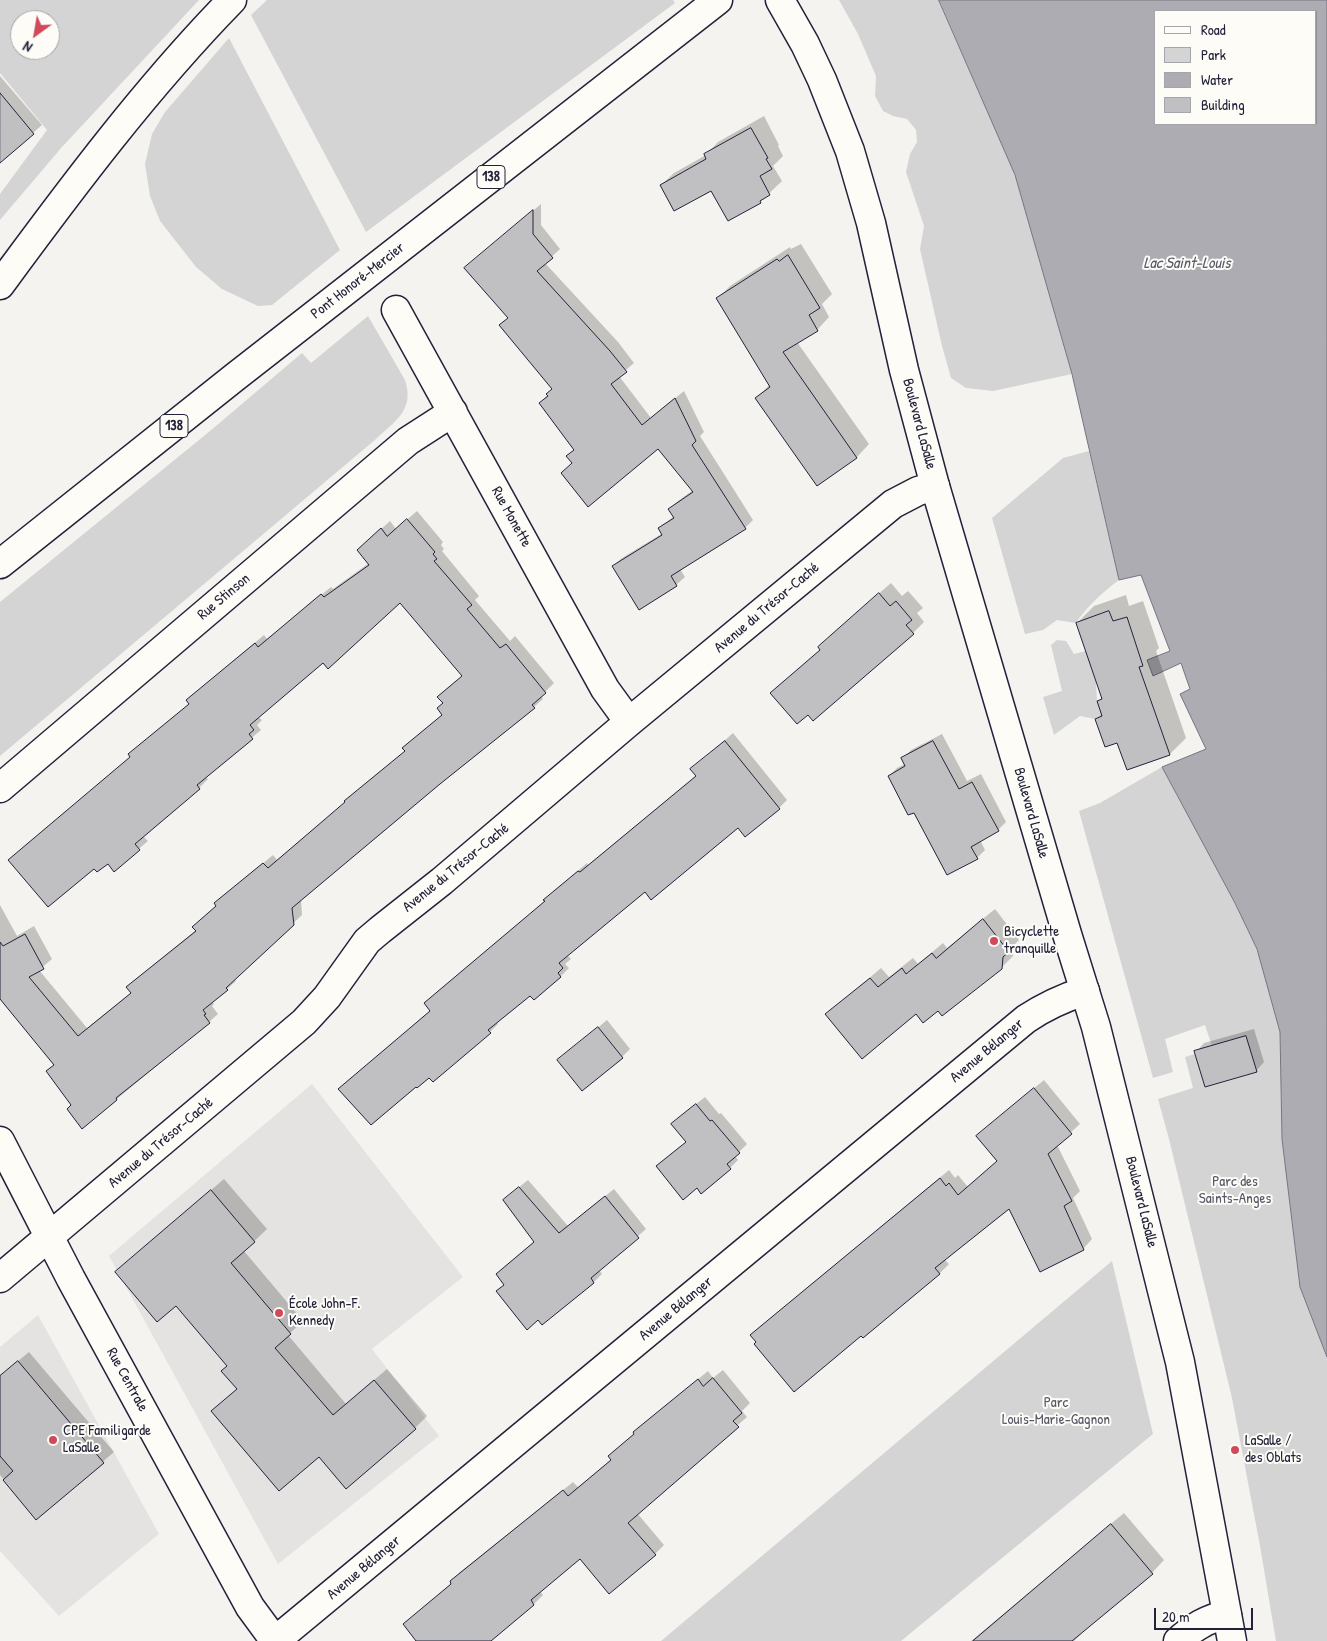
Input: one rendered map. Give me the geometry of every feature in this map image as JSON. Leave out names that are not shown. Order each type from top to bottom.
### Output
[{"type":"main road","name":"Pont Honoré-Mercier","points":[[0,564],[348,288],[718,0]]},
{"type":"main road","name":"Boulevard LaSalle","points":[[780,0],[805,44],[822,80],[850,151],[871,223],[902,361],[936,486],[1084,992],[1099,1036],[1180,1362],[1229,1628]]},
{"type":"main road","points":[[0,285],[116,134],[156,85],[225,8]]},
{"type":"main road","name":"Rue Monette","points":[[396,310],[605,689],[629,722]]},
{"type":"main road","name":"Rue Stinson","points":[[0,788],[408,441],[453,412]]},
{"type":"main road","name":"Avenue du Trésor-Caché","points":[[0,1278],[310,1016],[328,997],[367,941],[380,930],[449,875],[629,722],[892,504],[918,491],[936,486]]},
{"type":"main road","name":"Avenue Bélanger","points":[[275,1641],[1026,1019],[1068,996],[1084,992]]},
{"type":"main road","name":"Rue Centrale","points":[[0,1141],[250,1607],[275,1641]]},
{"type":"main road","points":[[1178,1641],[1189,1631],[1207,1620],[1229,1628]]},
{"type":"shaded area","name":"École John-F. Kennedy","points":[[312,1084],[463,1277],[372,1349],[439,1436],[278,1564],[109,1256]]},
{"type":"shaded area","name":"CPE Familigarde LaSalle","points":[[38,1315],[159,1534],[59,1616],[0,1551],[0,1347]]},
{"type":"green space","points":[[0,0],[199,0],[62,147],[0,220],[0,194],[47,130],[0,73]]},
{"type":"green space","points":[[267,0],[673,0],[675,3],[366,232],[251,15]]},
{"type":"green space","points":[[839,0],[939,0],[1015,175],[1072,374],[993,391],[966,388],[951,378],[920,249],[924,226],[906,172],[910,154],[917,142],[916,130],[907,119],[893,116],[883,111],[875,96],[876,76],[858,34]]},
{"type":"green space","points":[[229,38],[340,250],[272,305],[258,306],[222,289],[196,267],[160,221],[150,196],[145,164],[152,134],[165,112]]},
{"type":"green space","points":[[368,316],[405,380],[407,399],[405,407],[396,420],[376,439],[0,756],[0,602],[210,431],[302,353],[311,363]]},
{"type":"green space","points":[[1089,451],[1119,580],[1085,611],[1076,623],[1057,620],[1043,630],[1025,634],[992,518],[1063,458]]},
{"type":"green space","points":[[1057,640],[1066,641],[1074,654],[1086,651],[1096,682],[1097,701],[1102,716],[1095,719],[1080,716],[1054,735],[1043,697],[1062,691],[1051,645]]},
{"type":"green space","name":"Parc des Saints-Anges","points":[[1162,767],[1235,903],[1257,949],[1280,1032],[1282,1139],[1300,1287],[1327,1357],[1327,1641],[1276,1641],[1232,1398],[1158,1099],[1193,1088],[1185,1057],[1195,1054],[1205,1087],[1256,1072],[1246,1037],[1212,1046],[1205,1025],[1165,1039],[1173,1072],[1153,1078],[1079,811],[1100,803]]},
{"type":"green space","name":"Parc Louis-Marie-Gagnon","points":[[1112,1261],[1153,1434],[901,1641],[661,1641]]},
{"type":"water","name":"Lac Saint-Louis","points":[[939,0],[1327,0],[1327,1357],[1300,1287],[1282,1139],[1280,1032],[1257,949],[1235,903],[1162,767],[1206,749],[1180,694],[1190,689],[1181,663],[1153,676],[1147,660],[1170,651],[1141,575],[1119,580],[1072,374],[1015,175]]},
{"type":"building","points":[[0,93],[34,134],[0,163]]},
{"type":"building","points":[[751,128],[772,169],[760,176],[770,195],[760,201],[761,203],[728,221],[711,191],[674,211],[660,185],[706,159],[704,154]]},
{"type":"building","points":[[533,210],[533,234],[553,258],[537,271],[627,372],[611,384],[642,425],[675,398],[696,441],[692,445],[746,529],[671,576],[677,586],[639,610],[612,566],[662,535],[658,528],[674,518],[668,509],[693,492],[658,449],[588,507],[561,473],[572,463],[566,456],[574,450],[539,403],[548,396],[546,394],[552,389],[499,325],[508,318],[464,268]]},
{"type":"building","points":[[788,255],[820,308],[809,315],[818,331],[783,352],[857,458],[817,486],[755,398],[770,387],[716,298],[777,259],[779,261]]},
{"type":"building","points":[[407,519],[435,552],[433,554],[437,559],[434,561],[472,605],[467,609],[500,648],[506,644],[546,693],[532,705],[535,708],[440,784],[292,908],[294,925],[226,988],[228,990],[203,1010],[210,1023],[116,1098],[117,1100],[82,1129],[67,1109],[71,1105],[46,1071],[54,1065],[0,999],[0,942],[3,946],[25,934],[44,969],[29,977],[78,1036],[131,993],[126,987],[196,931],[192,927],[216,906],[214,903],[263,863],[268,868],[344,801],[405,751],[402,748],[442,715],[437,708],[443,703],[437,697],[462,676],[400,603],[328,669],[323,663],[250,725],[254,730],[249,734],[253,739],[197,785],[200,789],[135,844],[140,850],[114,872],[108,864],[97,872],[94,869],[48,907],[8,860],[130,757],[128,754],[189,704],[186,700],[255,643],[258,647],[321,594],[324,597],[369,565],[357,550],[381,528],[387,536]]},
{"type":"building","points":[[879,593],[890,606],[896,601],[912,620],[906,625],[914,634],[813,721],[808,715],[797,724],[770,693],[820,650],[818,647]]},
{"type":"building","points":[[1109,611],[1113,621],[1127,617],[1143,666],[1139,667],[1170,755],[1127,770],[1117,743],[1105,747],[1095,719],[1102,716],[1097,701],[1102,699],[1076,623]]},
{"type":"building","points":[[725,741],[780,809],[745,837],[738,828],[651,900],[645,892],[559,963],[563,968],[558,973],[561,977],[534,1000],[530,996],[488,1030],[491,1033],[433,1082],[429,1078],[416,1087],[371,1125],[338,1089],[430,1011],[424,1003],[545,901],[543,900],[578,871],[580,872],[696,776],[690,769]]},
{"type":"building","points":[[933,741],[959,789],[972,782],[999,831],[971,847],[978,859],[947,875],[914,813],[908,815],[888,776],[905,766],[901,758]]},
{"type":"building","points":[[983,919],[1009,952],[1003,957],[1002,969],[942,1016],[938,1011],[923,1023],[916,1014],[862,1059],[825,1014],[870,978],[878,987],[902,968],[906,974],[932,953],[936,958]]},
{"type":"building","points":[[598,1027],[623,1058],[582,1091],[557,1060]]},
{"type":"building","points":[[1246,1036],[1257,1072],[1205,1087],[1194,1051]]},
{"type":"building","points":[[1034,1088],[1072,1134],[1048,1154],[1072,1201],[1064,1206],[1084,1250],[1040,1272],[1009,1209],[935,1268],[940,1274],[794,1392],[754,1344],[756,1342],[750,1335],[940,1178],[946,1186],[949,1183],[958,1195],[997,1161],[976,1136]]},
{"type":"building","points":[[696,1104],[740,1153],[727,1164],[731,1169],[701,1194],[697,1188],[683,1200],[656,1166],[686,1142],[671,1124]]},
{"type":"building","points":[[519,1187],[559,1233],[605,1196],[639,1238],[591,1278],[594,1283],[542,1325],[538,1320],[527,1330],[496,1291],[504,1285],[496,1274],[534,1242],[503,1200]]},
{"type":"building","points":[[211,1190],[255,1242],[231,1263],[291,1334],[275,1348],[333,1415],[374,1380],[416,1429],[346,1489],[319,1457],[279,1491],[211,1411],[237,1389],[221,1371],[227,1366],[176,1306],[157,1322],[115,1272]]},
{"type":"building","points":[[18,1361],[104,1463],[36,1520],[3,1480],[13,1471],[0,1456],[0,1376]]},
{"type":"building","points":[[713,1378],[742,1413],[733,1421],[739,1427],[628,1523],[656,1555],[609,1594],[580,1559],[531,1600],[534,1605],[491,1641],[416,1641],[403,1624],[451,1584],[450,1581],[563,1490],[568,1496],[611,1460],[608,1456],[634,1434],[633,1432],[698,1379],[703,1386]]},
{"type":"building","points":[[1111,1524],[1153,1574],[1072,1641],[973,1641]]},
{"type":"place","name":"Bicyclette tranquille","points":[[994,941]]},
{"type":"place","name":"École John-F. Kennedy","points":[[279,1313]]},
{"type":"place","name":"CPE Familigarde LaSalle","points":[[53,1440]]},
{"type":"place","name":"LaSalle / des Oblats","points":[[1235,1450]]}]
